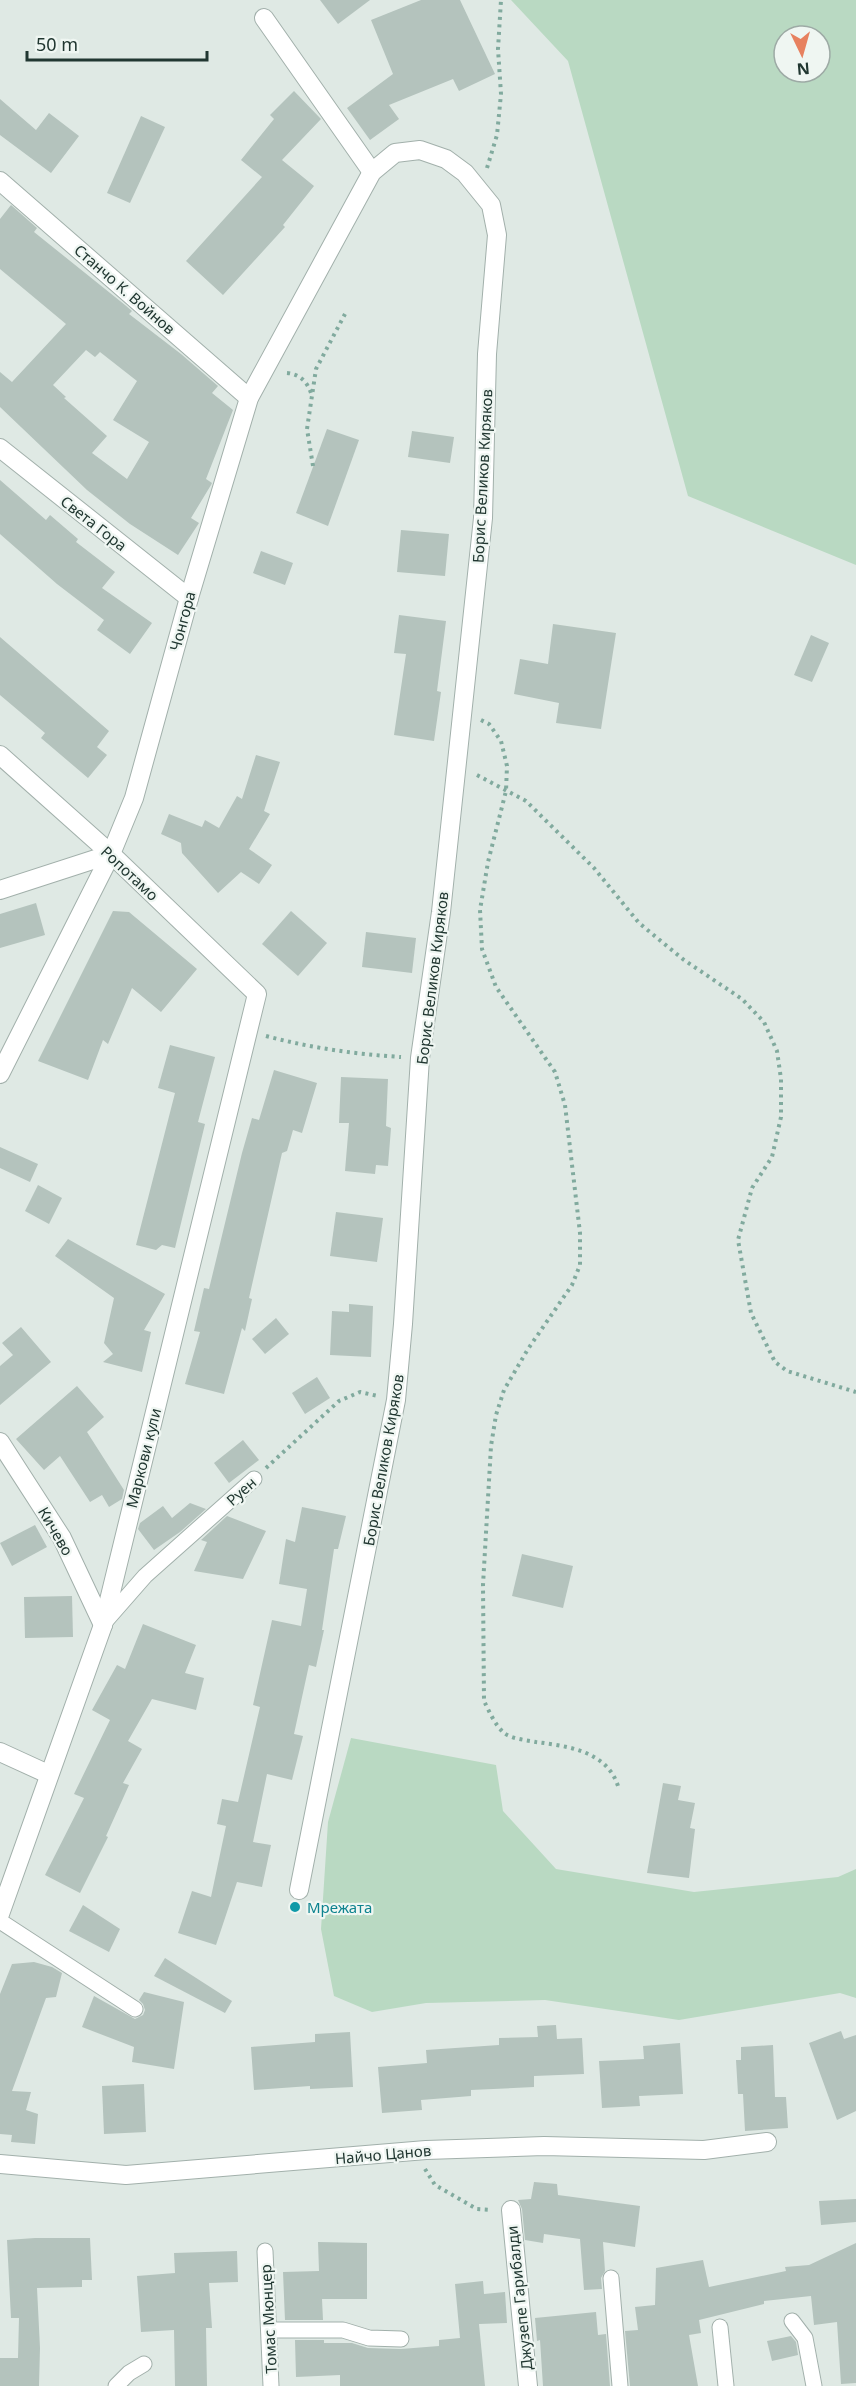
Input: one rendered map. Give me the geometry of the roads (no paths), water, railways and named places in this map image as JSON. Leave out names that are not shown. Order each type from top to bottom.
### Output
[{"type":"street","points":[[264,18],[372,172]]},
{"type":"street","name":"Борис Великов Киряков","points":[[299,1890],[396,1400],[420,1058],[441,912],[483,518],[487,354],[497,236],[491,205],[465,173],[446,159],[420,150],[395,153],[372,172]]},
{"type":"street","name":"Чонгора","points":[[0,1074],[111,854],[134,798],[189,598],[249,398],[372,172]]},
{"type":"street","name":"Станчо К. Войнов","points":[[0,181],[249,398]]},
{"type":"street","name":"Света Гора","points":[[0,448],[189,598]]},
{"type":"street","name":"Ропотамо","points":[[0,755],[111,854],[257,994]]},
{"type":"street","points":[[0,890],[111,854]]},
{"type":"street","name":"Маркови кули","points":[[0,1914],[103,1625],[257,994]]},
{"type":"street","name":"Кичево","points":[[0,1443],[62,1538],[103,1625]]},
{"type":"street","points":[[0,1752],[48,1774]]},
{"type":"street","name":"Найчо Цанов","points":[[0,2164],[126,2175],[414,2151],[544,2146],[704,2150],[767,2142]]},
{"type":"street","name":"Джузепе Гарибалди","points":[[511,2210],[528,2386]]},
{"type":"lane","name":"Руен","points":[[103,1625],[145,1576],[254,1479]]},
{"type":"lane","points":[[0,1921],[135,2008]]},
{"type":"lane","name":"Томас Мюнцер","points":[[265,2251],[272,2386]]},
{"type":"lane","points":[[610,2278],[620,2386]]},
{"type":"lane","points":[[792,2321],[805,2338],[814,2386]]},
{"type":"lane","points":[[720,2327],[726,2386]]},
{"type":"lane","points":[[269,2330],[343,2330],[369,2338],[400,2339]]},
{"type":"lane","points":[[116,2386],[129,2373],[144,2364]]},
{"type":"place","name":"Мрежата","points":[[295,1907]]}]
